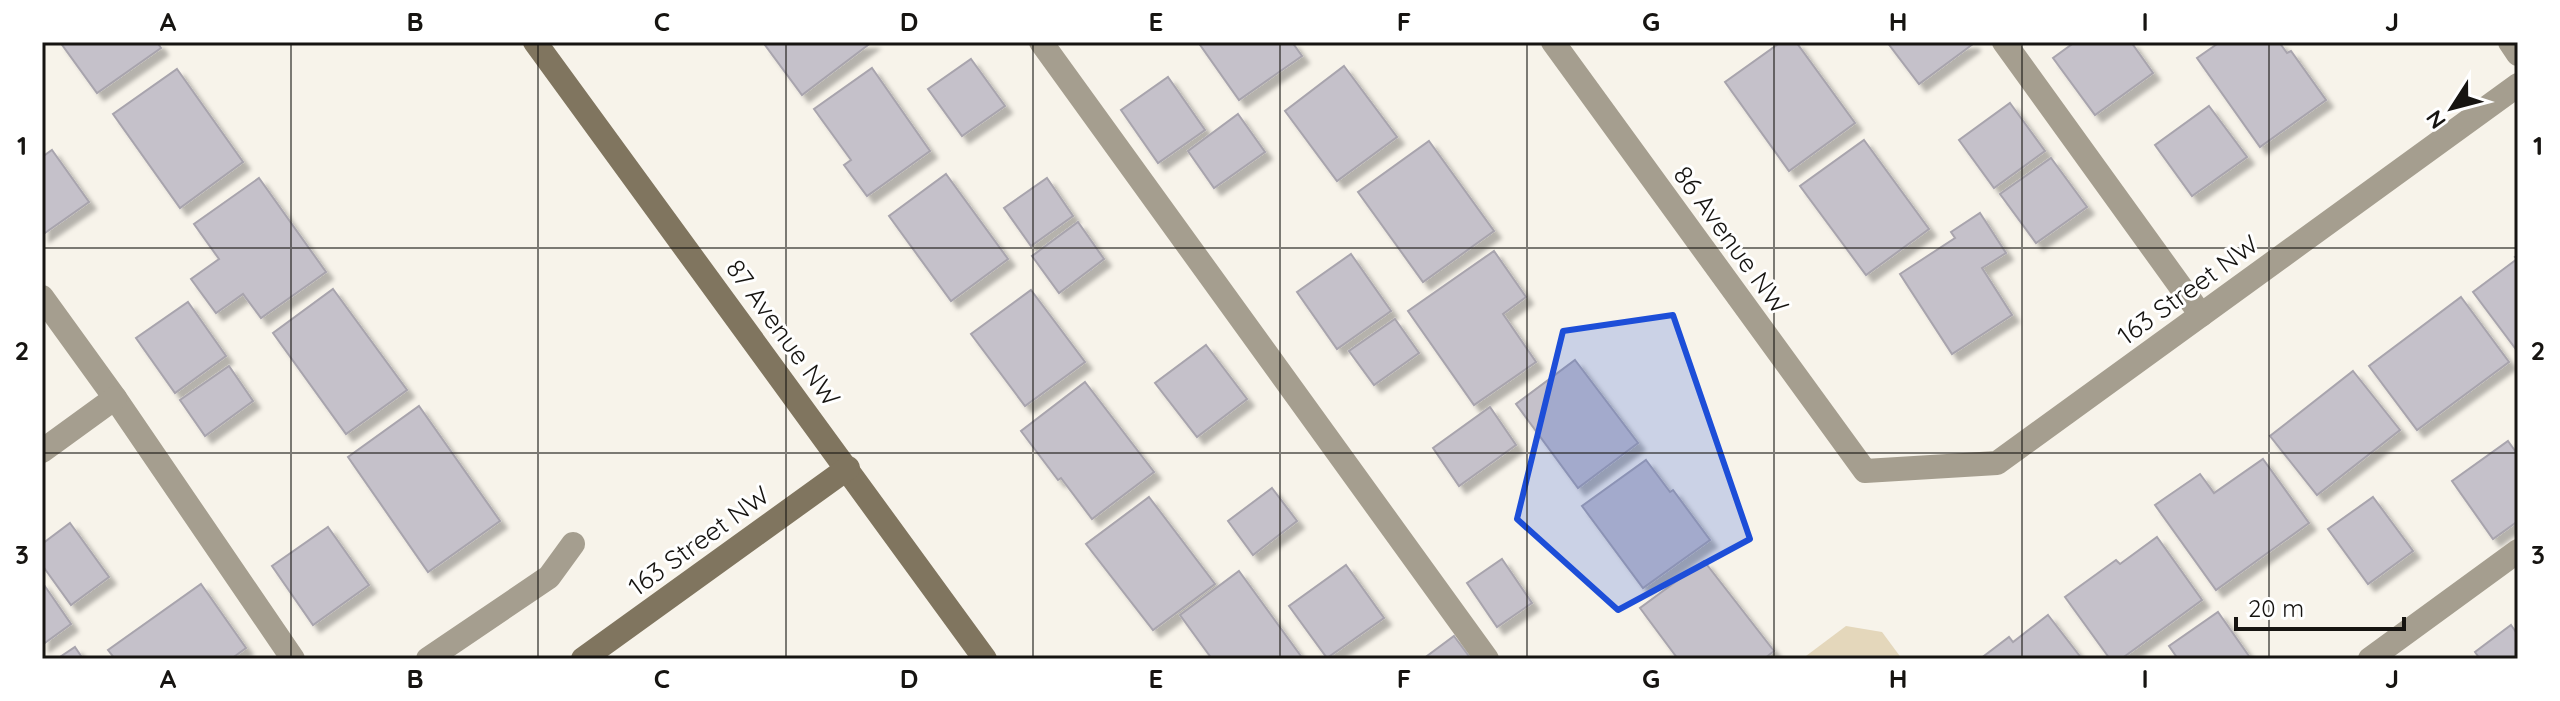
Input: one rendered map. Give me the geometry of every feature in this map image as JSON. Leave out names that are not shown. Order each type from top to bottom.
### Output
[{"type":"main road","name":"87 Avenue NW","points":[[535,42],[985,659]]},
{"type":"main road","name":"163 Street NW","points":[[583,659],[848,468]]},
{"type":"street","points":[[1041,42],[1487,659]]},
{"type":"street","name":"86 Avenue NW","points":[[1553,42],[1865,471]]},
{"type":"street","points":[[2004,42],[2201,315]]},
{"type":"street","points":[[2510,42],[2518,54]]},
{"type":"street","name":"163 Street NW","points":[[1865,471],[1997,463],[2518,85]]},
{"type":"street","points":[[42,297],[115,398],[293,659]]},
{"type":"street","points":[[42,451],[115,398]]},
{"type":"street","points":[[428,659],[549,577],[573,544]]},
{"type":"street","points":[[2370,659],[2518,551]]},
{"type":"highlighted area","points":[[1673,315],[1750,539],[1618,610],[1517,519],[1563,331]]},
{"type":"shaded area","points":[[1846,626],[1882,632],[1902,659],[1802,659]]},
{"type":"building","points":[[60,42],[157,42],[161,48],[97,93]]},
{"type":"building","points":[[770,42],[872,42],[802,95],[765,45]]},
{"type":"building","points":[[1198,42],[1292,42],[1302,56],[1239,100]]},
{"type":"building","points":[[1781,42],[1796,42],[1855,123],[1789,171],[1725,82]]},
{"type":"building","points":[[1887,42],[1972,42],[1973,44],[1919,84]]},
{"type":"building","points":[[2075,42],[2131,42],[2153,73],[2095,115],[2053,58]]},
{"type":"building","points":[[2220,42],[2279,42],[2287,53],[2291,51],[2326,100],[2260,147],[2197,58]]},
{"type":"building","points":[[971,59],[1005,106],[962,136],[928,89]]},
{"type":"building","points":[[1344,66],[1397,137],[1337,181],[1285,111]]},
{"type":"building","points":[[872,68],[930,151],[867,196],[844,165],[851,160],[814,109]]},
{"type":"building","points":[[177,69],[243,162],[180,208],[113,114]]},
{"type":"building","points":[[1168,77],[1205,130],[1158,163],[1121,110]]},
{"type":"building","points":[[2010,103],[2045,151],[1994,188],[1959,140]]},
{"type":"building","points":[[2209,106],[2247,157],[2192,196],[2155,145]]},
{"type":"building","points":[[1238,114],[1265,152],[1214,188],[1188,151]]},
{"type":"building","points":[[1864,140],[1929,229],[1866,275],[1800,186]]},
{"type":"building","points":[[1429,141],[1494,231],[1423,282],[1358,192]]},
{"type":"building","points":[[52,150],[89,202],[42,235],[42,157]]},
{"type":"building","points":[[2051,158],[2087,207],[2036,243],[2000,194]]},
{"type":"building","points":[[946,174],[1008,259],[951,301],[889,216]]},
{"type":"building","points":[[259,178],[326,272],[261,318],[243,294],[216,313],[191,279],[219,259],[194,224]]},
{"type":"building","points":[[1047,178],[1073,216],[1031,246],[1004,208]]},
{"type":"building","points":[[1980,213],[2006,253],[1982,268],[2012,315],[1952,354],[1900,274],[1955,238],[1951,232]]},
{"type":"building","points":[[1078,222],[1104,259],[1059,293],[1032,256]]},
{"type":"building","points":[[1494,251],[1526,297],[1503,314],[1536,362],[1474,405],[1408,311]]},
{"type":"building","points":[[1351,254],[1391,311],[1337,349],[1297,292]]},
{"type":"building","points":[[2518,255],[2518,352],[2473,292],[2517,259],[2515,257]]},
{"type":"building","points":[[333,289],[407,390],[346,434],[273,333]]},
{"type":"building","points":[[1031,290],[1085,362],[1025,406],[971,334]]},
{"type":"building","points":[[2461,297],[2509,362],[2417,430],[2369,366]]},
{"type":"building","points":[[188,302],[226,356],[175,393],[136,338]]},
{"type":"building","points":[[1395,319],[1419,353],[1374,385],[1349,351]]},
{"type":"building","points":[[1206,345],[1247,399],[1197,437],[1155,383]]},
{"type":"building","points":[[1575,360],[1638,443],[1578,488],[1516,404]]},
{"type":"building","points":[[229,366],[253,401],[205,436],[180,400]]},
{"type":"building","points":[[2353,371],[2400,430],[2317,495],[2270,436]]},
{"type":"building","points":[[1085,382],[1154,472],[1092,519],[1021,431]]},
{"type":"building","points":[[419,406],[500,521],[428,572],[348,457]]},
{"type":"building","points":[[1490,407],[1516,445],[1459,486],[1433,448]]},
{"type":"building","points":[[2508,441],[2518,455],[2518,521],[2493,539],[2452,481]]},
{"type":"building","points":[[2263,459],[2309,523],[2216,590],[2155,505],[2200,474],[2214,493]]},
{"type":"building","points":[[1646,460],[1710,540],[1643,588],[1582,506]]},
{"type":"building","points":[[1272,488],[1297,521],[1253,555],[1228,521]]},
{"type":"building","points":[[1149,497],[1215,584],[1153,630],[1086,544]]},
{"type":"building","points":[[2373,497],[2413,551],[2368,584],[2328,529]]},
{"type":"building","points":[[70,523],[109,577],[71,605],[42,565],[42,544]]},
{"type":"building","points":[[328,527],[369,585],[313,625],[272,566]]},
{"type":"building","points":[[2157,537],[2202,600],[2121,659],[2110,659],[2065,597],[2116,560],[2120,564]]},
{"type":"building","points":[[1502,559],[1532,603],[1497,627],[1467,583]]},
{"type":"building","points":[[1704,561],[1774,651],[1764,659],[1678,659],[1640,608]]},
{"type":"building","points":[[1346,565],[1384,618],[1327,658],[1289,606]]},
{"type":"building","points":[[1239,571],[1303,659],[1212,659],[1180,615]]},
{"type":"building","points":[[42,582],[71,624],[42,645]]},
{"type":"building","points":[[201,584],[246,648],[231,659],[115,659],[108,650]]},
{"type":"building","points":[[2218,612],[2251,659],[2178,659],[2169,646]]},
{"type":"building","points":[[2048,615],[2082,659],[1980,659],[2009,637],[2013,642]]},
{"type":"building","points":[[2511,625],[2518,635],[2518,659],[2480,659],[2475,652]]},
{"type":"building","points":[[1454,636],[1471,659],[1423,659]]},
{"type":"building","points":[[75,647],[83,659],[57,659]]}]
